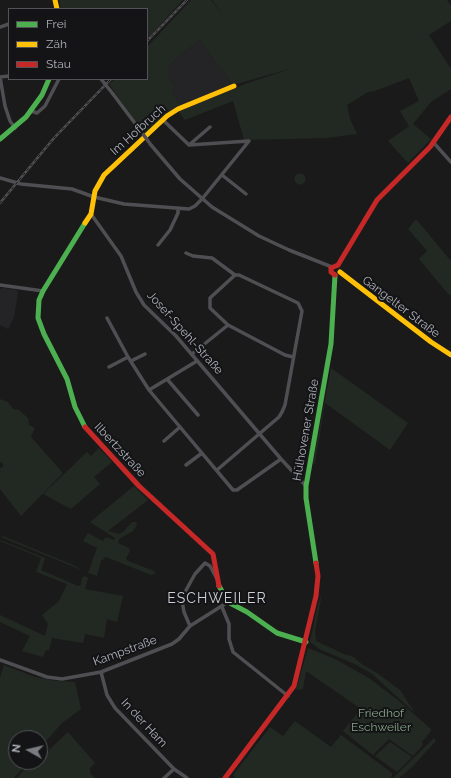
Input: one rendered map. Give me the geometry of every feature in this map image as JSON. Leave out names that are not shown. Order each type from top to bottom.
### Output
[{"type":"main road","points":[[0,139],[15,128],[31,111],[42,96],[49,80]]},
{"type":"main road","name":"Im Hofbruch","points":[[94,197],[98,183],[104,175],[144,140],[163,120],[178,109],[234,86]]},
{"type":"main road","points":[[338,265],[341,268],[340,272],[335,275],[331,272],[332,267],[338,265],[377,200],[433,142],[451,117]]},
{"type":"main road","points":[[91,214],[94,197]]},
{"type":"main road","name":"Ilbertzstraße","points":[[91,214],[42,291],[38,310],[40,326],[62,368],[75,407],[84,426],[139,486],[213,554],[216,563],[218,580],[228,602]]},
{"type":"main road","name":"Gangelter Straße","points":[[340,272],[431,342],[451,355]]},
{"type":"main road","name":"Hülhovener Straße","points":[[225,778],[288,696],[294,686],[306,642],[316,596],[318,576],[306,498],[306,486],[331,344],[335,275]]},
{"type":"main road","points":[[228,602],[254,616],[277,633],[306,642]]},
{"type":"street","points":[[0,77],[5,106],[10,120],[15,128]]},
{"type":"street","points":[[31,111],[37,113],[45,106],[59,80]]},
{"type":"street","points":[[103,80],[151,145],[180,179],[202,199],[259,236],[332,267]]},
{"type":"street","points":[[0,178],[16,183],[72,189],[94,197],[124,204],[189,209],[195,206],[202,199],[249,142],[189,145],[163,120]]},
{"type":"street","points":[[189,145],[210,126]]},
{"type":"street","points":[[433,142],[451,162]]},
{"type":"street","points":[[222,175],[246,194]]},
{"type":"street","points":[[158,246],[170,230],[178,214],[178,208]]},
{"type":"street","name":"Josef-Spehl-Straße","points":[[91,214],[121,256],[136,292],[144,305],[176,336],[281,459],[306,486]]},
{"type":"street","points":[[186,253],[192,256],[212,258],[235,274],[293,300],[301,306],[302,311],[282,412],[279,417],[260,434],[217,470]]},
{"type":"street","points":[[235,274],[210,298],[210,308],[228,325],[285,355],[293,357]]},
{"type":"street","points":[[0,285],[42,291]]},
{"type":"street","points":[[107,318],[128,357],[149,390],[233,490],[237,490],[281,459]]},
{"type":"street","points":[[192,354],[228,325]]},
{"type":"street","points":[[131,361],[146,354]]},
{"type":"street","points":[[109,367],[128,357]]},
{"type":"street","points":[[149,390],[197,360]]},
{"type":"street","points":[[168,379],[198,414]]},
{"type":"street","points":[[164,441],[180,427]]},
{"type":"street","points":[[186,465],[202,453]]},
{"type":"street","points":[[190,626],[184,612],[182,601],[185,592],[195,574],[202,564],[205,563],[210,566],[218,580]]},
{"type":"street","name":"Kampstraße","points":[[0,660],[47,677],[62,679],[102,672],[172,644],[190,626],[228,602]]},
{"type":"street","points":[[222,607],[229,624],[229,639],[233,652],[288,696]]},
{"type":"street","name":"In der Ham","points":[[102,672],[107,695],[115,708],[174,769],[187,778]]},
{"type":"street","points":[[164,778],[174,769]]},
{"type":"shaded area","points":[[199,40],[233,85],[181,106],[172,92],[175,86],[168,78],[168,66]]},
{"type":"shaded area","points":[[0,289],[17,290],[18,294],[14,317],[8,329],[0,325]]},
{"type":"green space","points":[[59,0],[183,0],[148,38],[148,8],[61,8]]},
{"type":"green space","points":[[191,0],[211,0],[223,16],[212,0],[447,0],[451,6],[451,21],[429,35],[451,69],[451,89],[431,102],[413,124],[431,139],[408,163],[388,141],[409,126],[400,111],[419,101],[409,78],[375,91],[368,92],[347,105],[350,119],[357,134],[327,138],[244,140],[233,101],[185,120],[178,111],[245,84],[293,68],[233,85],[199,40],[168,66],[168,78],[175,86],[172,92],[181,106],[145,136],[109,84],[114,80],[148,80],[148,46]]},
{"type":"green space","points":[[300,173],[304,175],[306,179],[304,183],[300,185],[296,183],[294,179],[296,175]]},
{"type":"green space","points":[[416,219],[451,261],[451,294],[449,295],[419,259],[427,251],[408,229]]},
{"type":"green space","points":[[331,368],[408,423],[390,450],[325,403],[315,464],[313,463]]},
{"type":"green space","points":[[0,399],[8,402],[13,409],[19,410],[28,418],[29,425],[35,428],[31,437],[63,473],[21,516],[0,489],[0,468],[3,467],[3,464],[0,461]]},
{"type":"green space","points":[[99,448],[112,462],[94,477],[100,484],[71,509],[43,494],[87,452],[91,456]]},
{"type":"green space","points":[[134,486],[148,500],[108,531],[119,534],[123,532],[132,522],[136,522],[137,525],[133,531],[119,539],[118,543],[129,548],[130,551],[126,558],[128,561],[154,571],[155,574],[151,575],[106,557],[101,561],[97,576],[88,573],[97,548],[83,541],[88,533],[103,541],[106,537],[114,540],[115,538],[90,522]]},
{"type":"green space","points":[[3,536],[73,565],[84,571],[1,537]]},
{"type":"green space","points":[[0,540],[45,558],[41,570],[78,586],[81,585],[82,578],[85,576],[88,578],[85,589],[123,596],[117,622],[107,619],[104,638],[85,634],[83,643],[52,638],[49,650],[46,650],[43,657],[22,651],[30,636],[0,622],[0,615],[45,636],[48,624],[42,615],[59,601],[67,584],[36,572],[41,558]]},
{"type":"green space","points":[[322,594],[315,631],[316,641],[346,655],[352,656],[363,665],[377,673],[400,690],[415,713],[372,674],[355,664],[321,650],[310,642],[318,604]]},
{"type":"green space","name":"Friedhof Eschweiler","points":[[308,648],[335,659],[369,678],[399,701],[431,729],[422,742],[423,745],[413,756],[389,739],[373,755],[343,731],[361,709],[306,671],[303,689],[296,690]]},
{"type":"green space","points":[[4,665],[35,677],[57,681],[75,682],[81,709],[62,723],[48,739],[48,730],[8,730],[8,770],[21,770],[14,778],[0,778],[0,678]]},
{"type":"green space","points":[[295,721],[331,747],[341,735],[392,773],[392,776],[390,778],[236,778],[233,775],[270,727],[283,736]]},
{"type":"green space","points":[[68,732],[95,763],[90,768],[90,773],[95,778],[17,778],[24,770],[48,770],[49,750]]},
{"type":"green space","points":[[434,738],[436,741],[413,766],[399,778],[393,778]]},
{"type":"green space","points":[[390,742],[412,757],[397,772],[375,756]]},
{"type":"railway","points":[[148,40],[187,0]]},
{"type":"railway","points":[[0,203],[54,138],[110,80]]},
{"type":"traffic: fast","points":[[0,139],[26,117],[42,95],[49,80]]},
{"type":"traffic: fast","points":[[85,223],[43,291],[39,300],[38,318],[44,334],[67,379],[75,407],[85,427]]},
{"type":"traffic: fast","points":[[316,563],[306,498],[306,486],[331,344],[335,275]]},
{"type":"traffic: fast","points":[[219,586],[228,602],[247,612],[277,633],[306,642]]},
{"type":"traffic: slow","points":[[55,0],[57,8]]},
{"type":"traffic: slow","points":[[85,223],[91,214],[95,191],[104,175],[167,116],[178,109],[234,86]]},
{"type":"traffic: slow","points":[[340,272],[431,342],[451,355]]},
{"type":"traffic: jam","points":[[338,265],[377,200],[430,147],[451,117]]},
{"type":"traffic: jam","points":[[335,275],[331,272],[331,268],[338,265]]},
{"type":"traffic: jam","points":[[85,427],[139,486],[213,554],[219,586]]},
{"type":"traffic: jam","points":[[225,778],[294,686],[316,596],[318,576],[316,563]]},
{"type":"district","name":"ESCHWEILER","points":[[217,599]]}]
